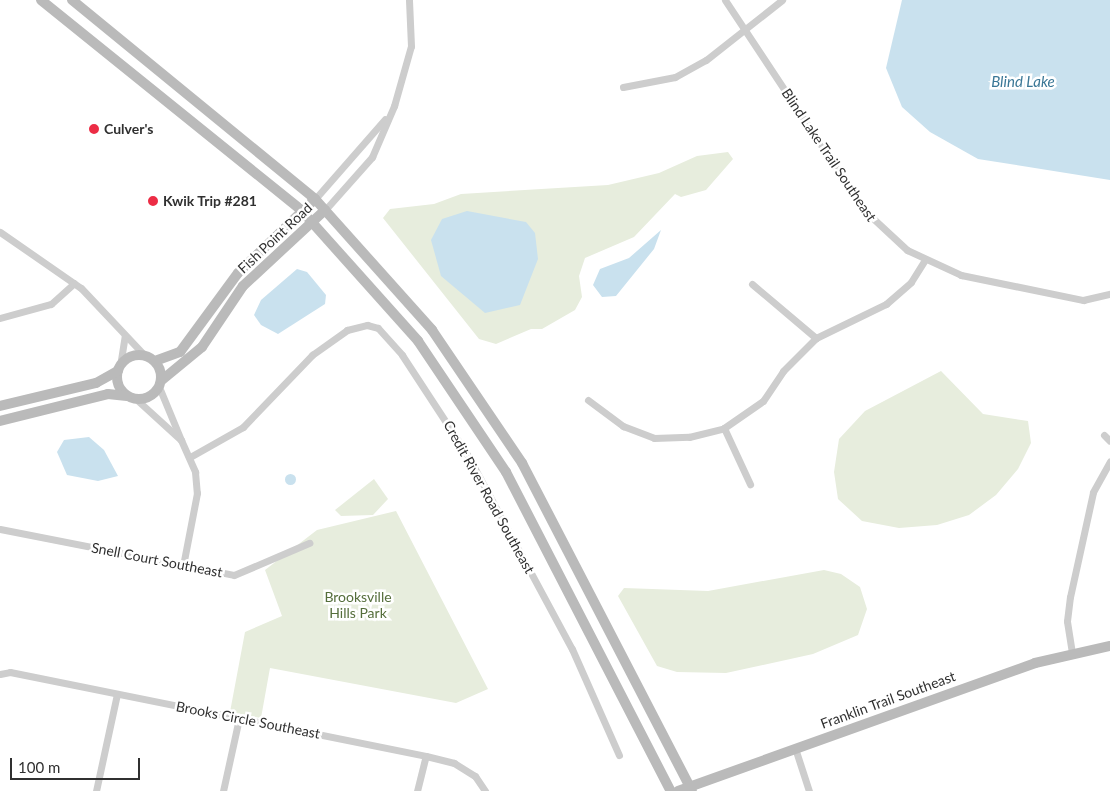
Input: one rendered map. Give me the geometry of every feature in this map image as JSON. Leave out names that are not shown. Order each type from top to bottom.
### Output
[{"type":"main road","points":[[41,0],[300,210],[394,310],[470,414],[525,508],[671,791]]},
{"type":"main road","points":[[72,0],[315,199],[417,310],[500,428],[690,788]]},
{"type":"main road","name":"Fish Point Road","points":[[155,361],[184,347],[238,273],[300,210],[315,199]]},
{"type":"main road","name":"Fish Point Road","points":[[160,384],[202,347],[243,286],[310,220],[326,210]]},
{"type":"main road","points":[[0,406],[96,383],[119,369],[134,355],[145,356],[155,361],[160,384],[149,397],[131,398],[108,394],[0,421]]},
{"type":"main road","points":[[119,369],[118,385],[131,398]]},
{"type":"main road","name":"Franklin Trail Southeast","points":[[678,791],[795,748],[1072,653],[1110,646]]},
{"type":"street","name":"Fish Point Road","points":[[326,210],[372,157],[394,106],[411,46],[409,0]]},
{"type":"street","name":"Blind Lake Trail Southeast","points":[[725,0],[864,210],[892,238],[924,261],[961,275],[1083,300],[1110,294]]},
{"type":"street","points":[[623,87],[675,78],[706,60],[742,28],[782,0]]},
{"type":"street","name":"Fish Point Road","points":[[315,199],[372,137],[394,106]]},
{"type":"street","points":[[0,232],[74,283],[145,356]]},
{"type":"street","points":[[588,400],[623,426],[654,438],[689,437],[724,428],[763,401],[783,371],[816,338],[886,304],[911,282],[924,261]]},
{"type":"street","points":[[0,318],[51,304],[74,283]]},
{"type":"street","points":[[752,284],[816,338]]},
{"type":"street","name":"Credit River Road Southeast","points":[[190,457],[244,427],[312,354],[348,330],[367,325],[378,328],[402,356],[468,456],[572,649],[619,754]]},
{"type":"street","points":[[119,369],[125,336]]},
{"type":"street","points":[[160,384],[181,440],[190,457],[197,493],[183,566]]},
{"type":"street","points":[[131,398],[181,440]]},
{"type":"street","points":[[724,428],[750,484]]},
{"type":"street","points":[[1104,435],[1110,441]]},
{"type":"street","points":[[1072,653],[1067,621],[1070,597],[1093,492],[1110,461]]},
{"type":"street","name":"Snell Court Southeast","points":[[0,528],[234,575],[309,543]]},
{"type":"street","name":"Brooks Circle Southeast","points":[[0,674],[10,672],[426,756],[454,763],[475,776],[484,791]]},
{"type":"street","points":[[96,791],[117,694]]},
{"type":"street","points":[[223,791],[238,718]]},
{"type":"street","points":[[795,748],[809,791]]},
{"type":"street","points":[[417,791],[426,756]]},
{"type":"green space","points":[[728,152],[733,159],[706,190],[681,197],[675,194],[634,237],[585,258],[579,276],[582,297],[575,310],[542,329],[531,329],[496,344],[479,339],[383,218],[390,209],[434,204],[461,194],[608,185],[659,173],[697,156]]},
{"type":"green space","points":[[941,371],[983,414],[1028,421],[1031,443],[1018,469],[996,495],[969,515],[937,525],[899,528],[862,521],[838,499],[834,472],[839,439],[865,411]]},
{"type":"green space","points":[[374,479],[388,499],[373,515],[341,516],[335,510]]},
{"type":"green space","name":"Brooksville Hills Park","points":[[396,511],[488,689],[456,703],[270,668],[261,718],[230,712],[245,632],[282,616],[265,570],[317,530]]},
{"type":"green space","points":[[824,570],[841,574],[860,587],[867,609],[858,635],[813,654],[726,673],[677,672],[657,666],[618,596],[624,588],[708,591]]},
{"type":"water","name":"Blind Lake","points":[[902,0],[1110,0],[1110,180],[978,159],[930,132],[902,107],[886,68]]},
{"type":"water","points":[[467,211],[526,222],[535,233],[538,259],[520,305],[485,313],[441,276],[431,240],[442,219]]},
{"type":"water","points":[[661,230],[654,249],[616,296],[602,297],[593,285],[600,269],[629,258]]},
{"type":"water","points":[[297,269],[307,272],[326,295],[325,304],[278,334],[261,325],[254,315],[261,300]]},
{"type":"water","points":[[89,437],[104,450],[118,476],[98,481],[67,475],[57,452],[64,440]]},
{"type":"water","points":[[290,473],[296,479],[290,485],[284,479]]},
{"type":"place","name":"Culver's","points":[[94,129]]},
{"type":"place","name":"Kwik Trip #281","points":[[153,201]]}]
